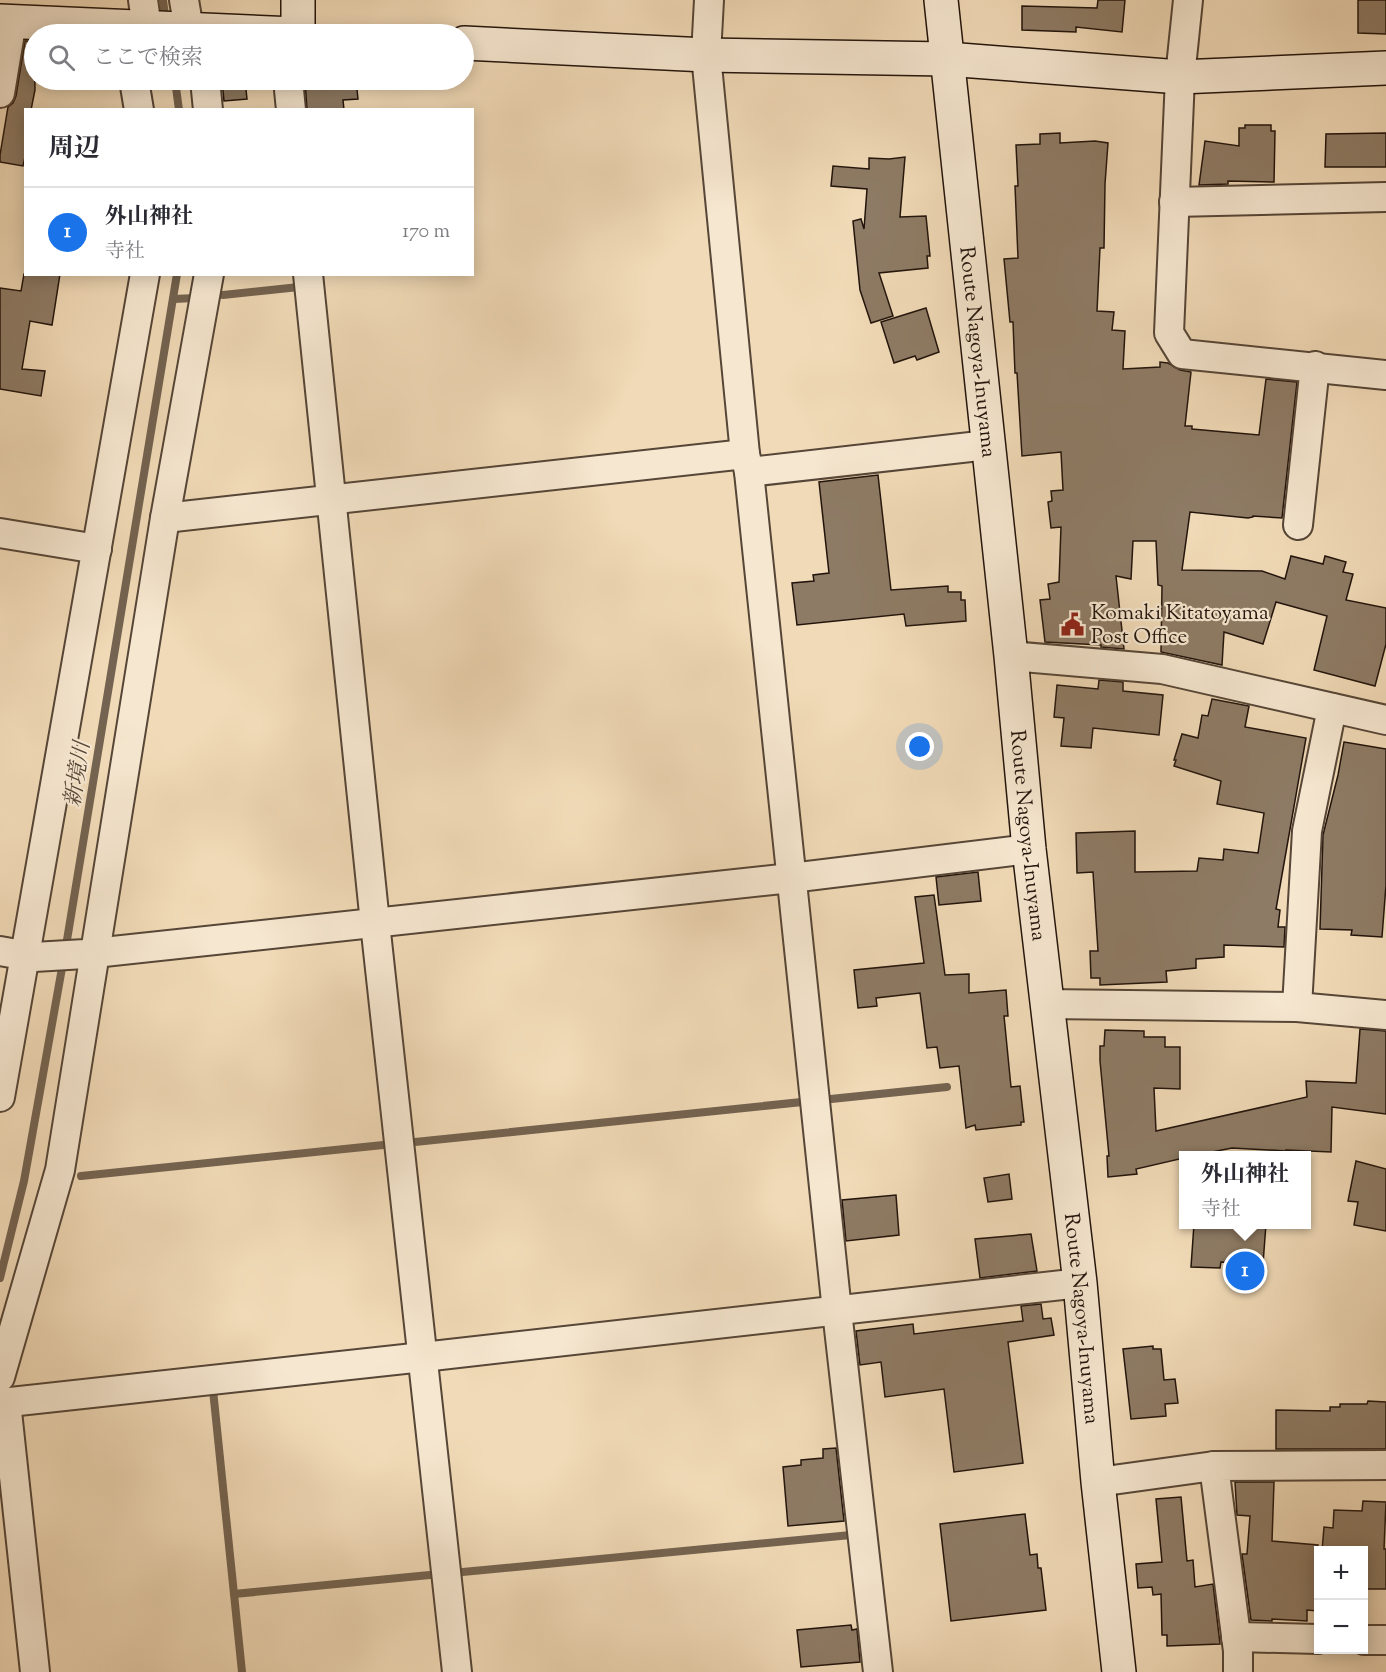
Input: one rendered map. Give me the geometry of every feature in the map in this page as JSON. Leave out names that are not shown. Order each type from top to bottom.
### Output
[{"type":"main road","points":[[297,24],[298,0]]},
{"type":"main road","name":"Route Nagoya-Inuyama","points":[[941,0],[1011,656],[1029,849],[1080,1283],[1098,1482],[1119,1672]]},
{"type":"main road","points":[[6,21],[193,24]]},
{"type":"main road","points":[[474,44],[706,56],[946,59],[1180,76],[1386,68]]},
{"type":"street","points":[[709,0],[706,56],[747,463],[837,1311],[878,1672]]},
{"type":"street","points":[[1188,0],[1180,76],[1169,333],[1182,354],[1386,375]]},
{"type":"street","points":[[0,93],[6,21]]},
{"type":"street","points":[[136,90],[139,108]]},
{"type":"street","points":[[206,90],[208,108]]},
{"type":"street","points":[[289,90],[291,108]]},
{"type":"street","points":[[1174,202],[1386,197]]},
{"type":"street","points":[[0,1097],[20,954],[97,549],[145,276]]},
{"type":"street","points":[[35,1672],[2,1394],[60,1170],[90,953],[209,276]]},
{"type":"street","points":[[309,276],[375,922],[457,1672]]},
{"type":"street","points":[[1298,525],[1315,366]]},
{"type":"street","points":[[165,518],[332,499],[988,444]]},
{"type":"street","points":[[0,533],[97,549]]},
{"type":"street","points":[[1011,656],[1162,669],[1386,720]]},
{"type":"street","points":[[1297,1007],[1307,831],[1332,708]]},
{"type":"street","points":[[20,954],[90,953],[791,878],[1029,849]]},
{"type":"street","points":[[1046,1004],[1297,1007],[1386,1015]]},
{"type":"street","points":[[2,1394],[423,1357],[1080,1283]]},
{"type":"street","points":[[1098,1482],[1214,1466],[1386,1465]]},
{"type":"street","points":[[1214,1466],[1236,1636],[1238,1672]]},
{"type":"street","points":[[1236,1636],[1314,1638]]},
{"type":"street","points":[[1368,1640],[1386,1640]]},
{"type":"building","points":[[1098,0],[1125,0],[1122,32],[1076,27],[1076,32],[1022,30],[1022,6],[1097,8]]},
{"type":"building","points":[[1358,0],[1386,0],[1386,34],[1358,33]]},
{"type":"building","points":[[24,47],[24,90],[35,90],[31,108],[24,108],[23,166],[0,162],[8,107],[16,96]]},
{"type":"building","points":[[223,90],[246,90],[247,99],[224,101]]},
{"type":"building","points":[[306,90],[357,90],[358,99],[343,100],[344,108],[307,108]]},
{"type":"building","points":[[1245,125],[1271,125],[1271,131],[1275,131],[1274,182],[1228,181],[1228,184],[1199,185],[1205,141],[1239,146],[1239,128],[1245,128]]},
{"type":"building","points":[[1060,133],[1060,143],[1095,141],[1108,143],[1104,248],[1100,248],[1097,311],[1114,312],[1112,330],[1125,331],[1123,369],[1160,367],[1160,362],[1191,372],[1185,426],[1192,426],[1192,429],[1259,435],[1266,379],[1297,382],[1282,518],[1253,516],[1248,518],[1190,512],[1182,570],[1262,571],[1285,579],[1291,556],[1323,564],[1325,556],[1346,562],[1343,572],[1353,574],[1346,600],[1386,608],[1386,644],[1375,686],[1314,670],[1327,616],[1276,602],[1263,644],[1224,632],[1222,665],[1161,652],[1162,586],[1158,585],[1156,541],[1133,541],[1131,579],[1116,576],[1124,649],[1101,647],[1101,645],[1045,642],[1040,600],[1050,599],[1048,584],[1059,582],[1061,527],[1051,528],[1048,502],[1052,501],[1051,491],[1063,490],[1061,452],[1022,456],[1013,322],[1010,322],[1004,259],[1018,258],[1016,145],[1040,144],[1040,134]]},
{"type":"building","points":[[1386,133],[1386,167],[1325,167],[1326,134]]},
{"type":"building","points":[[905,157],[900,217],[926,216],[930,256],[927,256],[928,268],[879,273],[893,316],[871,323],[860,290],[853,221],[861,219],[864,229],[867,189],[831,186],[833,166],[869,169],[869,158]]},
{"type":"building","points":[[24,274],[24,276],[60,276],[52,325],[30,321],[22,369],[45,371],[41,396],[0,389],[0,288],[21,291]]},
{"type":"building","points":[[926,308],[939,352],[917,360],[915,356],[894,363],[881,322]]},
{"type":"building","points":[[878,475],[891,590],[948,586],[948,592],[961,592],[961,600],[965,600],[966,621],[906,626],[904,614],[797,625],[792,583],[814,581],[813,575],[829,573],[819,482]]},
{"type":"building","points":[[1099,680],[1123,682],[1123,691],[1163,695],[1159,735],[1093,728],[1091,748],[1061,746],[1064,718],[1054,717],[1057,685],[1098,689]]},
{"type":"building","points":[[1212,699],[1249,706],[1245,727],[1306,738],[1276,909],[1280,910],[1278,927],[1285,927],[1284,947],[1224,945],[1224,957],[1196,959],[1196,968],[1166,971],[1167,982],[1100,985],[1100,978],[1091,978],[1090,951],[1098,951],[1093,872],[1077,873],[1076,833],[1135,831],[1135,872],[1197,871],[1199,858],[1223,860],[1224,849],[1258,853],[1264,813],[1217,804],[1221,781],[1174,766],[1182,734],[1198,738],[1202,715],[1208,716]]},
{"type":"building","points":[[1344,742],[1386,749],[1386,885],[1382,937],[1351,935],[1352,930],[1320,929],[1323,835]]},
{"type":"building","points":[[978,872],[981,901],[939,905],[936,877]]},
{"type":"building","points":[[934,895],[945,975],[969,974],[969,993],[1006,990],[1008,1016],[1004,1016],[1011,1087],[1020,1086],[1024,1122],[1021,1122],[1021,1125],[976,1130],[975,1125],[966,1128],[959,1066],[940,1068],[937,1047],[927,1048],[920,993],[876,998],[877,1006],[858,1008],[854,970],[924,963],[915,897]]},
{"type":"building","points":[[1360,1029],[1386,1031],[1386,1114],[1332,1107],[1331,1152],[1232,1148],[1217,1151],[1179,1151],[1179,1159],[1136,1169],[1137,1174],[1108,1177],[1107,1156],[1109,1156],[1100,1061],[1100,1046],[1104,1046],[1105,1030],[1144,1031],[1144,1037],[1165,1037],[1165,1047],[1180,1047],[1180,1089],[1154,1088],[1156,1131],[1307,1097],[1306,1081],[1356,1083]]},
{"type":"building","points":[[1356,1161],[1386,1169],[1386,1231],[1354,1225],[1358,1202],[1348,1201]]},
{"type":"building","points":[[1009,1174],[1012,1199],[988,1202],[984,1178]]},
{"type":"building","points":[[896,1195],[899,1235],[846,1241],[842,1200]]},
{"type":"building","points":[[1194,1229],[1266,1229],[1263,1264],[1221,1262],[1220,1268],[1191,1267]]},
{"type":"building","points":[[1031,1234],[1037,1271],[980,1278],[975,1239]]},
{"type":"building","points":[[1041,1304],[1043,1319],[1051,1318],[1054,1335],[1008,1342],[1023,1463],[954,1472],[944,1389],[885,1397],[881,1362],[860,1365],[856,1331],[913,1324],[914,1334],[1023,1321],[1021,1306]]},
{"type":"building","points":[[1153,1346],[1153,1349],[1161,1349],[1164,1380],[1175,1379],[1178,1403],[1165,1404],[1166,1416],[1131,1419],[1123,1349]]},
{"type":"building","points":[[1368,1401],[1386,1402],[1386,1449],[1276,1449],[1276,1410],[1330,1411],[1330,1407],[1340,1407],[1340,1404],[1367,1404]]},
{"type":"building","points":[[836,1448],[844,1521],[788,1526],[783,1467],[801,1465],[801,1460],[823,1458],[823,1449]]},
{"type":"building","points":[[1235,1482],[1274,1482],[1272,1541],[1318,1545],[1314,1546],[1314,1611],[1307,1610],[1307,1621],[1251,1620],[1242,1554],[1247,1554],[1250,1516],[1237,1515]]},
{"type":"building","points":[[1181,1497],[1187,1561],[1193,1560],[1195,1587],[1213,1584],[1220,1644],[1167,1646],[1167,1635],[1162,1635],[1161,1594],[1153,1595],[1152,1587],[1138,1588],[1136,1564],[1162,1562],[1156,1499]]},
{"type":"building","points":[[1363,1501],[1386,1502],[1384,1549],[1386,1549],[1386,1589],[1368,1589],[1368,1546],[1322,1546],[1324,1527],[1333,1528],[1334,1510],[1362,1511]]},
{"type":"building","points":[[1025,1514],[1030,1555],[1037,1554],[1038,1568],[1041,1568],[1046,1610],[951,1621],[940,1524]]},
{"type":"building","points":[[851,1625],[852,1630],[857,1629],[860,1662],[801,1667],[797,1630]]},
{"type":"waterway","name":"新境川","points":[[163,0],[165,16]]},
{"type":"waterway","name":"新境川","points":[[176,90],[179,108]]},
{"type":"waterway","name":"新境川","points":[[0,1278],[24,1181],[67,940],[177,276]]},
{"type":"waterway","points":[[223,295],[299,287]]},
{"type":"waterway","points":[[173,299],[196,298]]},
{"type":"waterway","points":[[405,1143],[947,1087]]},
{"type":"waterway","points":[[81,1176],[393,1144]]},
{"type":"waterway","points":[[213,1390],[242,1672]]},
{"type":"waterway","points":[[452,1573],[851,1535]]},
{"type":"waterway","points":[[234,1594],[440,1574]]},
{"type":"place","name":"Komaki Kitatoyama Post Office","points":[[1073,624]]},
{"type":"place","name":"外山神社","points":[[1245,1271]]}]
